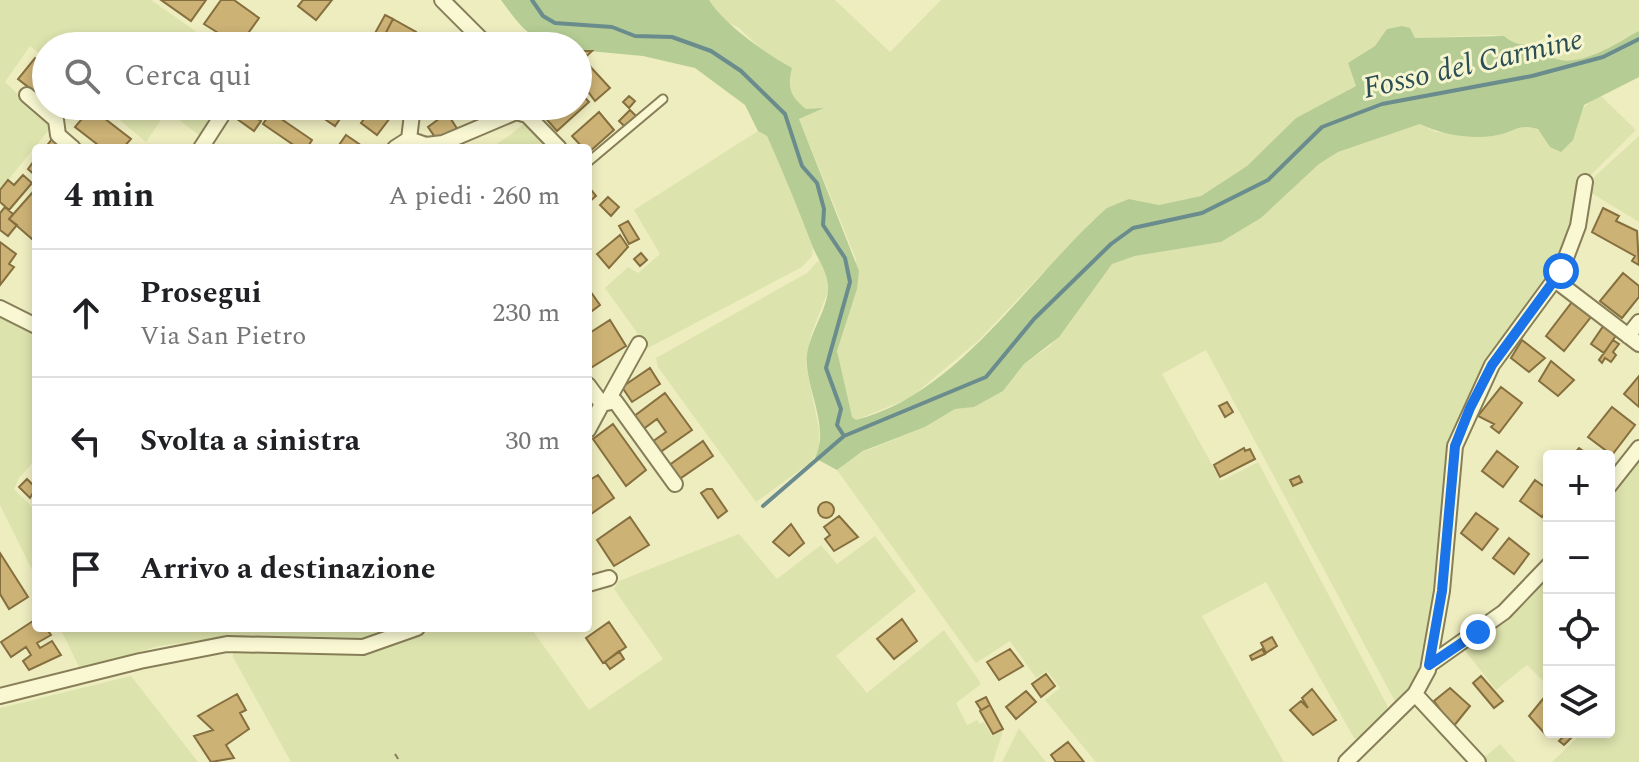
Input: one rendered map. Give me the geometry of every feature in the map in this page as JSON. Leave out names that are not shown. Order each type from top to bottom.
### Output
[{"type":"street","points":[[442,0],[474,32]]},
{"type":"street","points":[[27,95],[32,99]]},
{"type":"street","points":[[56,120],[58,135],[68,144]]},
{"type":"street","points":[[204,144],[219,120]]},
{"type":"street","points":[[409,139],[411,120]]},
{"type":"street","points":[[434,144],[497,120]]},
{"type":"street","points":[[532,120],[555,144]]},
{"type":"street","points":[[401,144],[409,139]]},
{"type":"street","points":[[409,139],[423,144]]},
{"type":"street","points":[[1346,762],[1415,694],[1429,665],[1442,591],[1455,446],[1492,365],[1555,280],[1578,226],[1585,182]]},
{"type":"street","points":[[1555,280],[1634,340],[1639,322]]},
{"type":"street","points":[[0,308],[32,324]]},
{"type":"street","points":[[592,423],[639,344]]},
{"type":"street","points":[[592,389],[605,402]]},
{"type":"street","points":[[605,402],[615,401],[675,484]]},
{"type":"street","points":[[1615,478],[1639,448]]},
{"type":"street","points":[[1429,665],[1504,612],[1543,571]]},
{"type":"street","points":[[592,583],[609,578]]},
{"type":"street","points":[[0,696],[227,644],[363,647],[406,632]]},
{"type":"street","points":[[1415,694],[1478,762]]},
{"type":"lane","points":[[592,159],[663,99]]},
{"type":"path","points":[[395,754],[400,762]]},
{"type":"green space","points":[[0,0],[151,0],[197,32],[32,32],[32,48],[30,46],[5,82],[32,107],[32,120],[46,120],[52,126],[37,144],[32,144],[32,151],[0,190]]},
{"type":"green space","points":[[501,0],[709,0],[746,38],[792,68],[790,86],[796,100],[806,109],[824,108],[799,119],[859,271],[857,289],[837,351],[852,417],[856,420],[893,406],[928,385],[961,359],[1107,208],[1129,199],[1159,205],[1201,196],[1247,166],[1296,118],[1356,86],[1348,63],[1375,46],[1387,29],[1410,28],[1415,38],[1504,36],[1519,44],[1566,37],[1562,45],[1546,55],[1570,60],[1594,55],[1639,31],[1639,77],[1584,105],[1573,140],[1561,152],[1550,147],[1538,129],[1527,127],[1492,136],[1471,137],[1449,134],[1420,124],[1338,152],[1319,164],[1261,218],[1221,242],[1135,256],[1112,264],[1059,337],[1024,364],[1003,391],[974,407],[955,409],[925,427],[863,451],[837,470],[815,458],[820,436],[807,367],[809,347],[826,301],[827,278],[767,136],[758,131],[745,105],[695,68],[643,56],[592,51],[592,32],[528,32]]},
{"type":"green space","points":[[709,0],[835,0],[890,52],[941,0],[1639,0],[1639,31],[1589,58],[1553,60],[1545,55],[1562,45],[1546,38],[1524,47],[1494,35],[1415,38],[1410,28],[1348,63],[1356,86],[1296,118],[1247,166],[1201,196],[1159,205],[1129,199],[1093,220],[978,341],[910,398],[856,420],[852,417],[844,392],[837,351],[857,289],[856,259],[799,119],[822,109],[806,109],[793,99],[788,83],[792,68],[767,55],[739,28],[720,18]]},
{"type":"green space","points":[[1600,95],[1636,130],[1581,185],[1571,234],[1553,273],[1496,347],[1473,386],[1453,436],[1436,592],[1425,642],[1417,675],[1398,707],[1206,350],[1162,374],[1221,481],[1258,462],[1387,705],[1388,714],[1361,740],[1354,738],[1266,582],[1202,616],[1284,762],[1096,762],[1045,700],[1060,688],[1047,671],[1036,678],[1010,641],[976,663],[837,470],[863,452],[925,427],[955,409],[974,407],[1003,391],[1024,364],[1050,346],[1112,264],[1135,256],[1221,242],[1261,218],[1319,164],[1338,152],[1420,124],[1436,132],[1501,134],[1525,125],[1541,131],[1550,147],[1576,132],[1581,109]]},
{"type":"green space","points":[[120,120],[161,120],[146,142]]},
{"type":"green space","points":[[179,120],[214,120],[203,138]]},
{"type":"green space","points":[[526,122],[547,144],[497,144]]},
{"type":"green space","points":[[758,131],[767,136],[799,209],[813,248],[812,256],[802,267],[648,348],[605,288],[628,267],[638,273],[660,254],[634,210]]},
{"type":"green space","points":[[1639,136],[1639,222],[1588,191],[1595,176]]},
{"type":"green space","points":[[819,260],[827,272],[828,291],[811,335],[806,365],[819,429],[819,450],[811,462],[756,502],[658,367],[656,358],[807,273]]},
{"type":"green space","points":[[0,315],[32,330],[32,463],[14,489],[32,507],[32,570],[0,505]]},
{"type":"green space","points":[[1639,456],[1639,762],[1552,762],[1576,738],[1615,738],[1615,486]]},
{"type":"green space","points":[[739,534],[777,579],[821,545],[837,564],[875,536],[916,591],[836,656],[867,693],[944,630],[980,682],[956,703],[967,725],[977,720],[980,724],[984,722],[992,736],[1003,731],[993,762],[291,762],[233,657],[233,653],[240,649],[355,652],[412,632],[534,632],[589,710],[663,659],[614,589],[619,581]]},
{"type":"green space","points":[[1543,575],[1543,681],[1527,665],[1496,690],[1463,648]]},
{"type":"green space","points":[[62,632],[385,632],[351,643],[200,640],[159,646],[80,669]]},
{"type":"green space","points":[[131,676],[198,762],[0,762],[0,708]]},
{"type":"green space","points":[[1019,728],[1046,762],[1002,762]]},
{"type":"green space","points":[[1500,744],[1516,762],[1479,762]]},
{"type":"building","points":[[161,0],[206,0],[191,21]]},
{"type":"building","points":[[221,0],[234,0],[259,18],[249,32],[217,32],[204,24]]},
{"type":"building","points":[[303,0],[332,0],[316,20],[298,6]]},
{"type":"building","points":[[385,15],[393,19],[386,32],[376,32]]},
{"type":"building","points":[[393,19],[416,32],[386,32]]},
{"type":"building","points":[[32,62],[32,90],[18,79]]},
{"type":"building","points":[[592,68],[610,88],[595,101],[592,97]]},
{"type":"building","points":[[629,96],[635,101],[629,108],[623,102]]},
{"type":"building","points":[[630,110],[638,118],[626,128],[619,121]]},
{"type":"building","points":[[599,112],[614,130],[592,149],[592,144],[579,144],[572,136]]},
{"type":"building","points":[[81,120],[106,120],[131,139],[127,144],[97,144],[75,127]]},
{"type":"building","points":[[238,120],[261,121],[254,131]]},
{"type":"building","points":[[266,120],[283,120],[312,140],[310,144],[292,144],[263,124]]},
{"type":"building","points":[[363,120],[388,120],[377,135],[361,123]]},
{"type":"building","points":[[438,120],[452,120],[458,130],[439,143],[428,127]]},
{"type":"building","points":[[547,120],[569,120],[557,131]]},
{"type":"building","points":[[346,135],[359,144],[340,144]]},
{"type":"building","points":[[23,175],[32,183],[9,210],[0,202],[0,190],[8,180],[14,185]]},
{"type":"building","points":[[32,193],[32,239],[9,219]]},
{"type":"building","points":[[608,197],[619,207],[611,216],[600,205]]},
{"type":"building","points":[[5,207],[13,214],[9,219],[17,225],[8,236],[0,230],[0,213]]},
{"type":"building","points":[[1603,208],[1619,216],[1616,221],[1637,231],[1639,265],[1632,261],[1635,256],[1592,232]]},
{"type":"building","points":[[628,221],[639,239],[629,244],[619,226]]},
{"type":"building","points":[[620,235],[628,247],[609,268],[597,254]]},
{"type":"building","points":[[0,242],[16,254],[9,264],[14,267],[0,285]]},
{"type":"building","points":[[641,253],[647,260],[640,266],[634,259]]},
{"type":"building","points":[[1623,273],[1639,286],[1639,297],[1622,318],[1600,301]]},
{"type":"building","points":[[592,294],[600,305],[592,311]]},
{"type":"building","points":[[1572,302],[1591,317],[1564,351],[1546,336]]},
{"type":"building","points":[[610,320],[626,346],[592,367],[592,331]]},
{"type":"building","points":[[1604,325],[1617,334],[1604,353],[1591,344]]},
{"type":"building","points":[[1522,340],[1545,358],[1529,372],[1511,358]]},
{"type":"building","points":[[1613,340],[1619,344],[1613,352],[1616,355],[1611,362],[1605,358],[1602,363],[1599,360]]},
{"type":"building","points":[[1551,361],[1574,380],[1558,396],[1539,381]]},
{"type":"building","points":[[650,368],[660,384],[632,402],[622,387]]},
{"type":"building","points":[[1639,376],[1639,407],[1624,394]]},
{"type":"building","points":[[1501,387],[1522,403],[1499,433],[1491,427],[1494,424],[1478,416]]},
{"type":"building","points":[[665,393],[692,430],[659,453],[652,442],[666,432],[657,419],[642,430],[633,417]]},
{"type":"building","points":[[1227,402],[1233,412],[1225,417],[1219,406]]},
{"type":"building","points":[[1612,407],[1635,425],[1615,451],[1605,450],[1588,437]]},
{"type":"building","points":[[613,424],[646,470],[626,486],[593,439]]},
{"type":"building","points":[[703,441],[713,456],[678,480],[668,466]]},
{"type":"building","points":[[1244,448],[1245,451],[1250,449],[1255,459],[1220,477],[1214,465]]},
{"type":"building","points":[[1497,451],[1518,467],[1503,487],[1482,471]]},
{"type":"building","points":[[598,475],[614,498],[592,513],[592,479]]},
{"type":"building","points":[[1299,476],[1302,482],[1293,486],[1290,480]]},
{"type":"building","points":[[27,479],[32,484],[30,498],[19,487]]},
{"type":"building","points":[[1535,480],[1543,486],[1542,517],[1520,501]]},
{"type":"building","points":[[712,489],[727,511],[718,518],[701,493]]},
{"type":"building","points":[[823,502],[829,502],[834,510],[832,516],[823,518],[818,513],[818,507]]},
{"type":"building","points":[[1476,513],[1498,529],[1482,550],[1461,533]]},
{"type":"building","points":[[839,516],[858,537],[834,551],[825,539],[830,535],[824,527]]},
{"type":"building","points":[[630,517],[649,545],[614,566],[597,540]]},
{"type":"building","points":[[791,524],[804,543],[789,556],[773,542]]},
{"type":"building","points":[[1509,538],[1529,554],[1514,574],[1493,558]]},
{"type":"building","points":[[0,553],[28,597],[9,609],[0,594]]},
{"type":"building","points":[[902,619],[917,641],[894,659],[877,639]]},
{"type":"building","points":[[32,622],[32,632],[49,632],[51,635],[37,643],[40,648],[52,641],[61,655],[29,670],[23,661],[31,655],[26,647],[11,657],[1,642]]},
{"type":"building","points":[[609,622],[626,647],[603,663],[586,638]]},
{"type":"building","points":[[1272,637],[1277,646],[1266,653],[1261,643]]},
{"type":"building","points":[[1010,649],[1023,666],[999,680],[987,662]]},
{"type":"building","points":[[1262,649],[1265,654],[1252,660],[1250,656]]},
{"type":"building","points":[[619,651],[624,659],[610,669],[605,662]]},
{"type":"building","points":[[1046,674],[1055,686],[1041,697],[1032,684]]},
{"type":"building","points":[[1481,676],[1503,701],[1494,708],[1473,683]]},
{"type":"building","points":[[1450,688],[1470,706],[1453,727],[1434,701]]},
{"type":"building","points":[[1312,689],[1336,720],[1313,735],[1290,710],[1301,701],[1308,708],[1302,698]]},
{"type":"building","points":[[1026,691],[1036,702],[1016,719],[1006,707]]},
{"type":"building","points":[[237,694],[246,710],[240,713],[249,729],[226,745],[234,758],[211,762],[194,736],[213,730],[198,716]]},
{"type":"building","points":[[986,697],[990,705],[981,710],[976,702]]},
{"type":"building","points":[[1543,699],[1543,732],[1529,716]]},
{"type":"building","points":[[990,705],[1003,729],[993,734],[980,711]]},
{"type":"building","points":[[1562,738],[1571,738],[1564,745],[1559,741]]},
{"type":"building","points":[[1068,742],[1084,762],[1056,762],[1051,755]]},
{"type":"waterway","points":[[532,0],[543,16],[555,23],[612,27],[635,36],[672,37],[711,51],[741,71],[785,114],[802,166],[817,183],[824,209],[823,225],[845,258],[850,282],[826,368],[841,409],[837,425],[844,436]]},
{"type":"waterway","name":"Fosso del Carmine","points":[[763,506],[844,436],[986,377],[1034,319],[1111,244],[1133,228],[1202,213],[1268,180],[1322,127],[1382,104],[1532,76],[1603,57],[1639,39]]},
{"type":"route","points":[[1478,632],[1429,665],[1442,591],[1455,446],[1492,365],[1561,271]]}]
